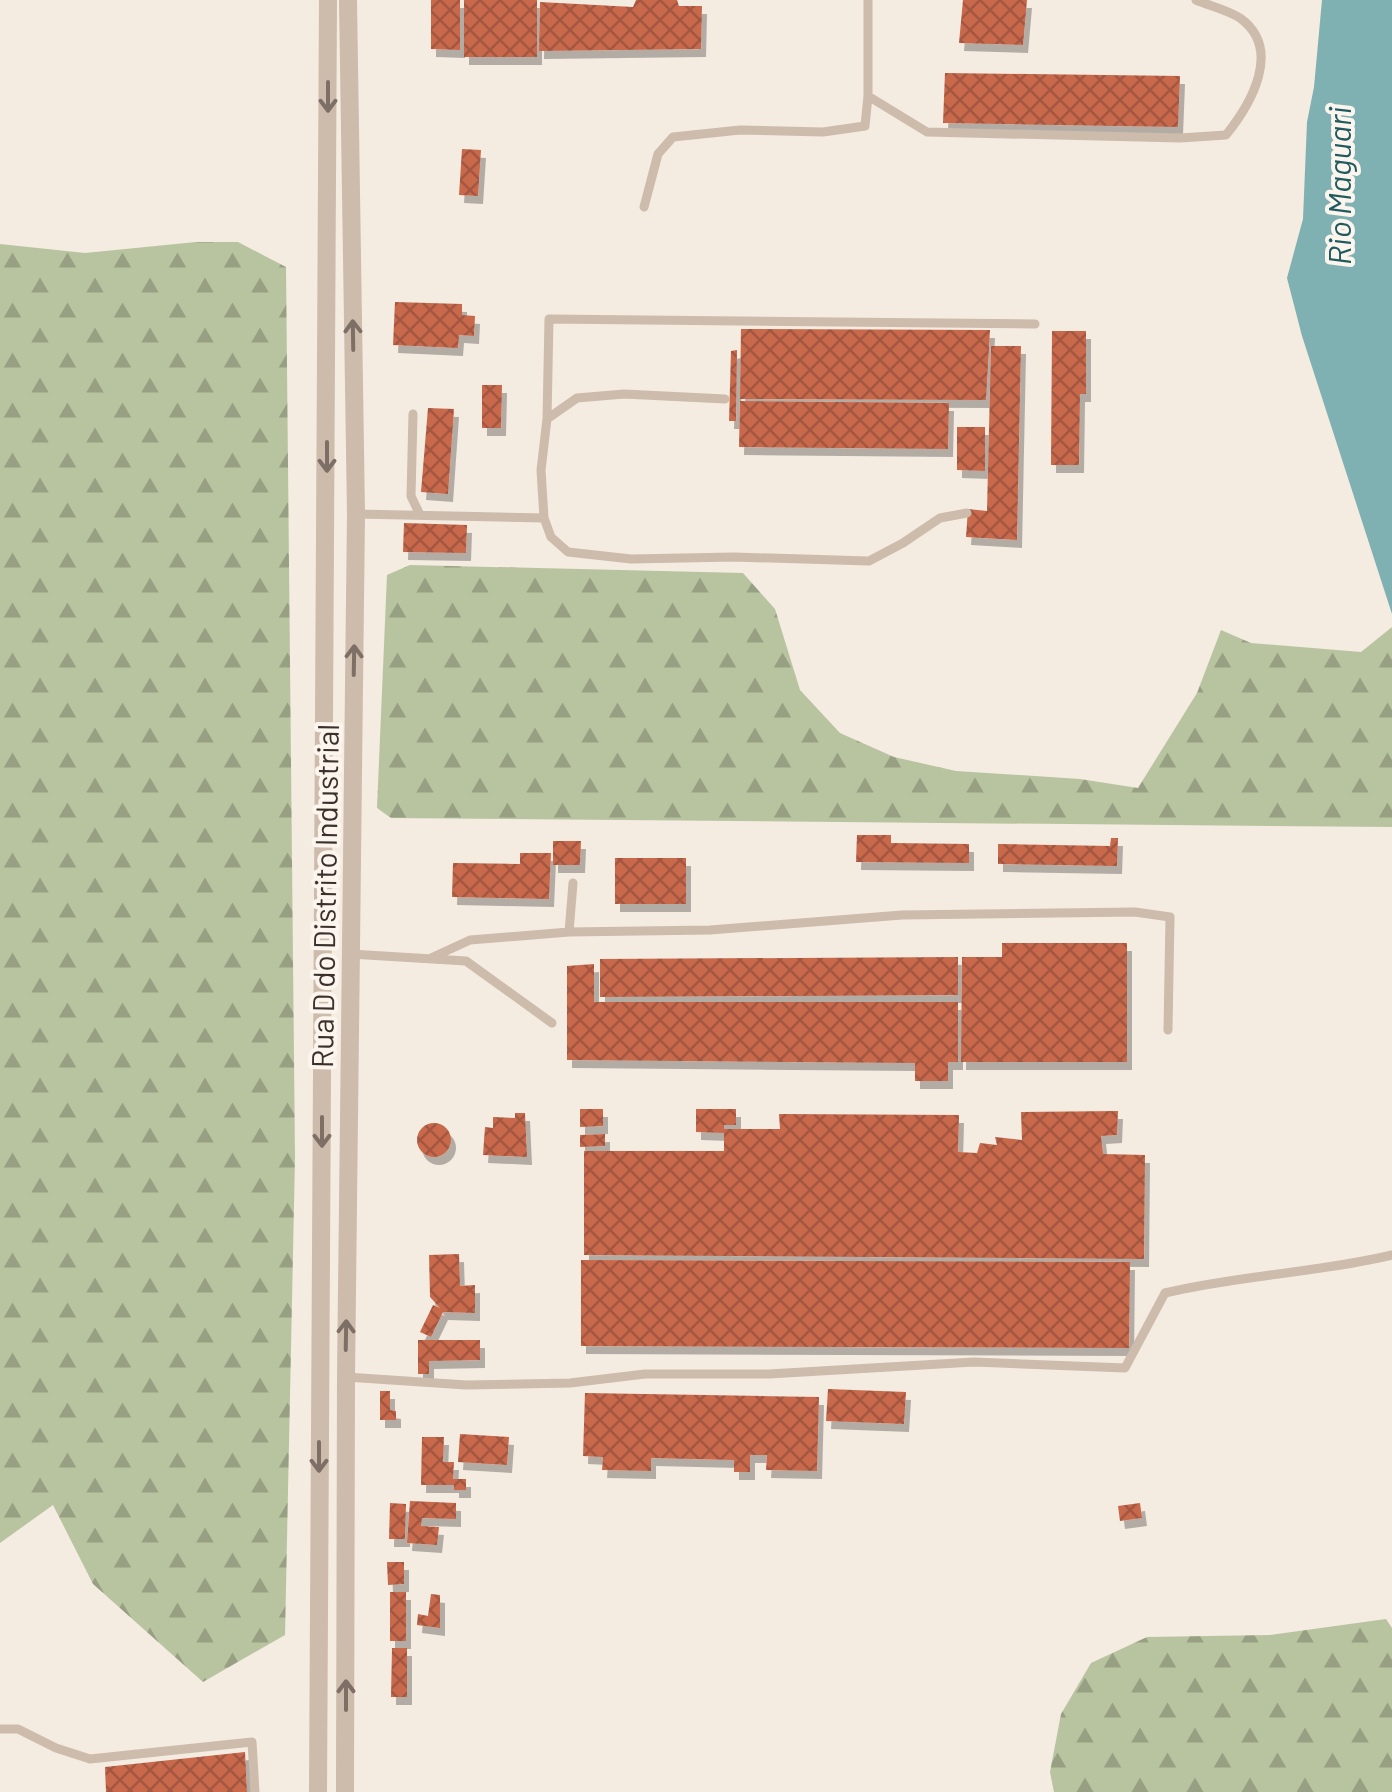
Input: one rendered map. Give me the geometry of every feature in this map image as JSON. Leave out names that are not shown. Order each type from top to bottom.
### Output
[{"type":"street","name":"Rua D do Distrito Industrial","points":[[318,1792],[328,0]]},
{"type":"street","name":"Rua D do Distrito Industrial","points":[[345,1792],[356,514],[348,0]]},
{"type":"street","points":[[319,1378],[346,1377]]},
{"type":"lane","points":[[644,207],[658,154],[673,137],[740,130],[824,132],[865,126],[868,0]]},
{"type":"lane","points":[[868,96],[927,132],[1180,138],[1226,134],[1249,106],[1261,68],[1258,37],[1239,18],[1196,0]]},
{"type":"lane","points":[[967,512],[940,518],[869,561],[631,559],[568,552],[552,537],[544,518],[541,470],[550,319],[1035,324]]},
{"type":"lane","points":[[547,419],[577,398],[624,394],[725,400]]},
{"type":"lane","points":[[413,414],[411,496],[420,516]]},
{"type":"lane","points":[[356,514],[544,518]]},
{"type":"lane","points":[[570,932],[573,883]]},
{"type":"lane","points":[[431,958],[470,940],[570,932],[710,930],[902,916],[1135,912],[1170,918],[1168,1030]]},
{"type":"lane","points":[[350,954],[466,961],[552,1023]]},
{"type":"lane","points":[[346,1377],[466,1384],[570,1383],[646,1374],[769,1374],[974,1362],[1125,1368],[1165,1292],[1218,1280],[1352,1265],[1392,1256]]},
{"type":"lane","points":[[0,1729],[18,1729],[90,1760],[252,1742],[255,1792]]},
{"type":"green space","points":[[196,242],[238,242],[286,267],[295,1157],[285,1635],[203,1682],[93,1584],[53,1505],[0,1543],[0,244],[85,253]]},
{"type":"green space","points":[[410,565],[743,573],[775,609],[800,690],[840,733],[894,757],[956,771],[1080,779],[1138,788],[1197,693],[1221,630],[1251,643],[1361,652],[1392,627],[1392,827],[391,818],[377,808],[387,575]]},
{"type":"green space","points":[[1386,1619],[1392,1628],[1392,1792],[1054,1792],[1050,1772],[1061,1714],[1091,1663],[1147,1637],[1270,1635]]},
{"type":"water","name":"Rio Maguari","points":[[1322,0],[1392,0],[1392,614],[1287,278],[1303,219],[1307,122]]},
{"type":"building","points":[[431,0],[460,0],[460,50],[431,49]]},
{"type":"building","points":[[464,0],[537,0],[537,57],[464,57]]},
{"type":"building","points":[[636,0],[677,0],[679,6],[702,6],[701,49],[539,51],[540,2],[633,7]]},
{"type":"building","points":[[963,0],[1027,0],[1023,45],[959,43]]},
{"type":"building","points":[[945,73],[1180,76],[1178,127],[943,123]]},
{"type":"building","points":[[462,149],[481,150],[478,196],[459,195]]},
{"type":"building","points":[[395,302],[462,304],[462,315],[475,316],[474,336],[459,335],[458,348],[393,345]]},
{"type":"building","points":[[741,329],[990,330],[986,400],[740,399]]},
{"type":"building","points":[[1052,331],[1086,331],[1086,394],[1080,394],[1079,465],[1051,465]]},
{"type":"building","points":[[991,346],[1021,346],[1017,540],[966,537],[968,509],[987,511]]},
{"type":"building","points":[[737,350],[736,421],[729,421],[731,351]]},
{"type":"building","points":[[482,385],[502,385],[501,428],[482,428]]},
{"type":"building","points":[[740,401],[949,403],[948,449],[739,447]]},
{"type":"building","points":[[428,408],[454,409],[448,494],[421,492]]},
{"type":"building","points":[[957,427],[985,427],[985,471],[957,470]]},
{"type":"building","points":[[404,523],[467,525],[466,553],[403,552]]},
{"type":"building","points":[[857,835],[891,835],[891,843],[969,844],[969,863],[856,862]]},
{"type":"building","points":[[1111,838],[1118,838],[1117,866],[998,864],[998,844],[1110,846]]},
{"type":"building","points":[[553,841],[581,841],[580,865],[553,865]]},
{"type":"building","points":[[520,853],[551,853],[549,899],[452,897],[453,863],[520,864]]},
{"type":"building","points":[[615,858],[686,858],[686,904],[615,904]]},
{"type":"building","points":[[1002,943],[1127,943],[1127,1062],[961,1062],[962,957],[1002,957]]},
{"type":"building","points":[[958,957],[958,995],[600,997],[600,959]]},
{"type":"building","points":[[594,964],[594,1002],[958,1002],[958,1062],[948,1062],[948,1081],[915,1081],[915,1063],[567,1060],[567,966]]},
{"type":"building","points":[[580,1109],[603,1109],[603,1126],[580,1127]]},
{"type":"building","points":[[696,1109],[736,1109],[736,1125],[724,1125],[724,1129],[780,1129],[779,1114],[959,1115],[958,1152],[977,1153],[980,1143],[997,1145],[995,1137],[1022,1140],[1021,1112],[1118,1111],[1117,1135],[1101,1136],[1103,1154],[1145,1155],[1144,1259],[584,1255],[584,1151],[724,1151],[724,1133],[696,1132]]},
{"type":"building","points":[[515,1113],[525,1113],[527,1157],[483,1155],[485,1127],[493,1128],[493,1117],[515,1118]]},
{"type":"building","points":[[434,1123],[446,1128],[451,1140],[446,1152],[434,1157],[422,1152],[417,1140],[422,1128]]},
{"type":"building","points":[[605,1134],[605,1146],[580,1147],[580,1135]]},
{"type":"building","points":[[459,1254],[460,1286],[475,1285],[475,1313],[443,1312],[431,1337],[420,1332],[433,1305],[440,1308],[430,1297],[429,1255]]},
{"type":"building","points":[[581,1260],[1130,1262],[1129,1348],[581,1346]]},
{"type":"building","points":[[418,1340],[480,1340],[480,1360],[429,1361],[429,1374],[418,1374]]},
{"type":"building","points":[[828,1389],[906,1392],[904,1424],[826,1421]]},
{"type":"building","points":[[380,1391],[390,1391],[390,1410],[396,1411],[396,1420],[380,1420]]},
{"type":"building","points":[[585,1393],[819,1397],[817,1471],[766,1470],[767,1455],[750,1455],[750,1472],[734,1472],[734,1460],[651,1458],[651,1471],[602,1470],[603,1457],[583,1456]]},
{"type":"building","points":[[460,1434],[509,1437],[507,1465],[458,1462]]},
{"type":"building","points":[[422,1437],[444,1437],[443,1462],[454,1462],[453,1479],[466,1479],[466,1490],[454,1490],[454,1485],[421,1485]]},
{"type":"building","points":[[410,1501],[456,1503],[456,1519],[422,1518],[421,1526],[439,1527],[437,1545],[407,1543]]},
{"type":"building","points":[[390,1503],[406,1504],[405,1539],[389,1539]]},
{"type":"building","points":[[1140,1503],[1142,1518],[1120,1521],[1118,1506]]},
{"type":"building","points":[[387,1562],[404,1562],[404,1584],[388,1585]]},
{"type":"building","points":[[390,1592],[406,1592],[406,1641],[390,1641]]},
{"type":"building","points":[[431,1594],[440,1595],[440,1628],[417,1625],[418,1614],[428,1616]]},
{"type":"building","points":[[392,1648],[407,1648],[407,1697],[391,1697]]},
{"type":"building","points":[[245,1752],[247,1792],[106,1792],[105,1767]]}]
